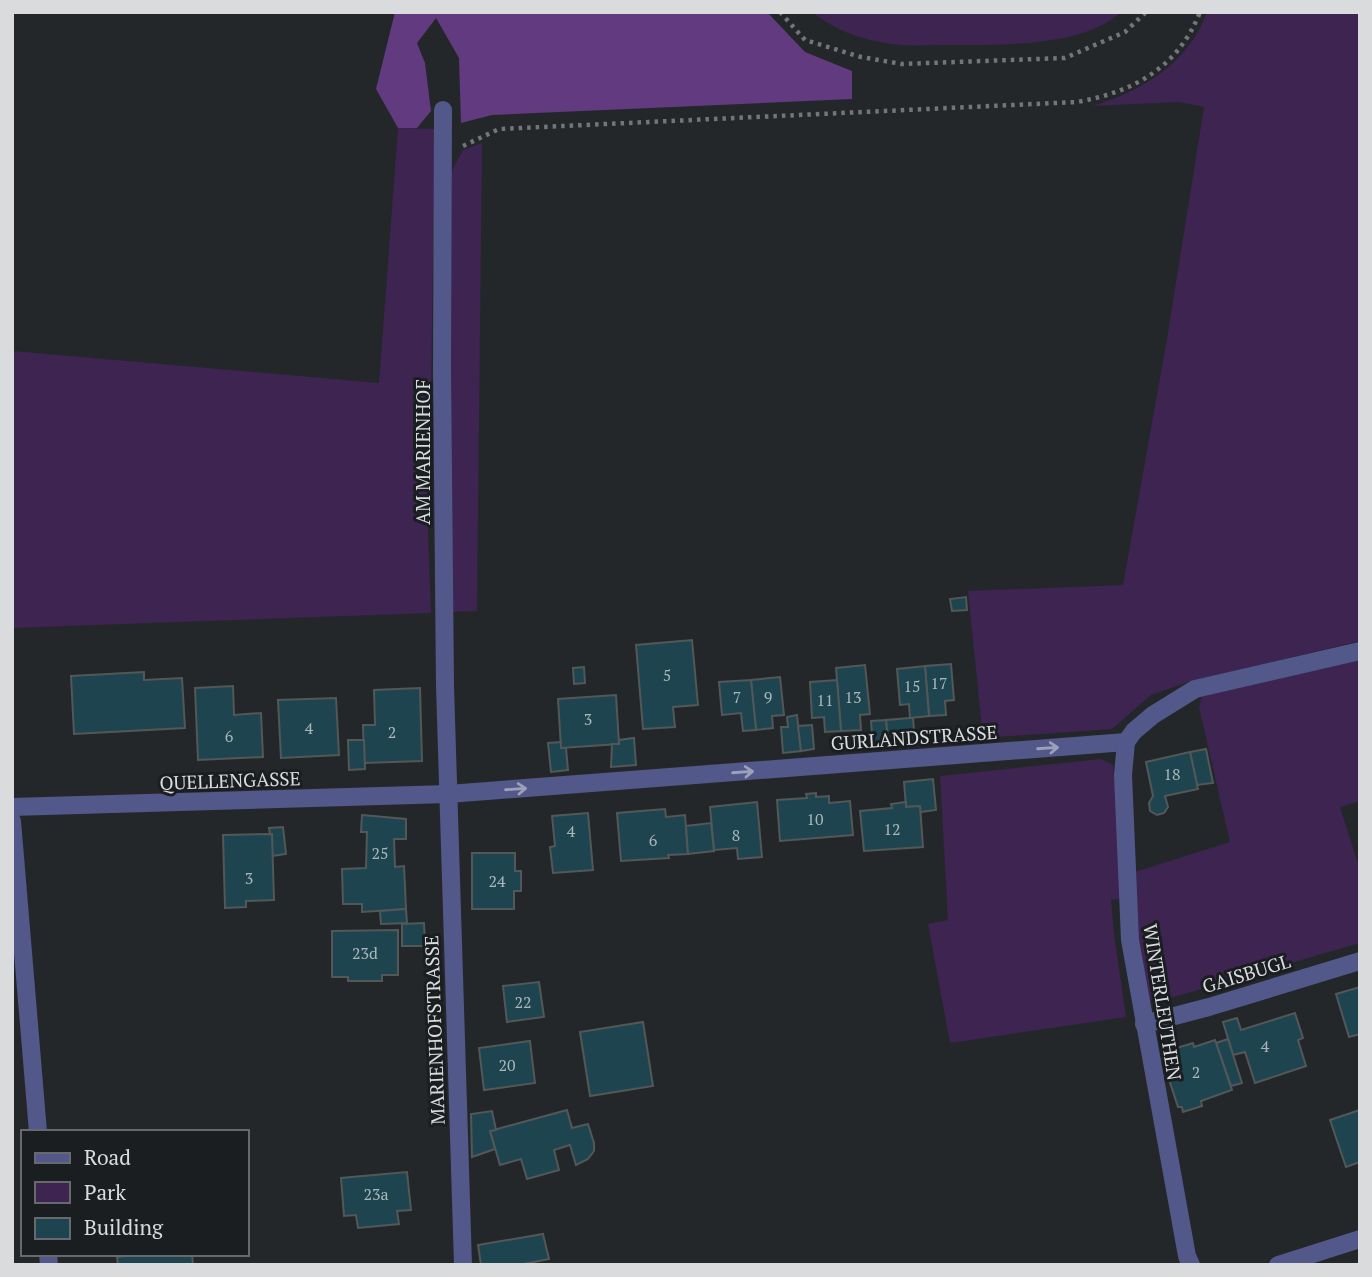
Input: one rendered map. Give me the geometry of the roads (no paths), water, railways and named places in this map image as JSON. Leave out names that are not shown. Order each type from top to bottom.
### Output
[{"type":"street","name":"AM MARIENHOF","points":[[443,110],[443,567],[448,794]]},
{"type":"street","points":[[1126,742],[1153,715],[1195,689],[1360,652]]},
{"type":"street","name":"GURLANDSTRASSE","points":[[448,794],[1126,742]]},
{"type":"street","name":"WINTERLEUTHEN","points":[[1126,742],[1123,775],[1127,905],[1135,979],[1187,1256],[1191,1265]]},
{"type":"street","name":"QUELLENGASSE","points":[[12,807],[448,794]]},
{"type":"street","name":"MARIENHOFSTRASSE","points":[[448,794],[463,1265]]},
{"type":"street","points":[[12,821],[38,1130]]},
{"type":"street","name":"GAISBUGL","points":[[1144,1024],[1360,961]]},
{"type":"street","points":[[1278,1265],[1360,1239]]}]
